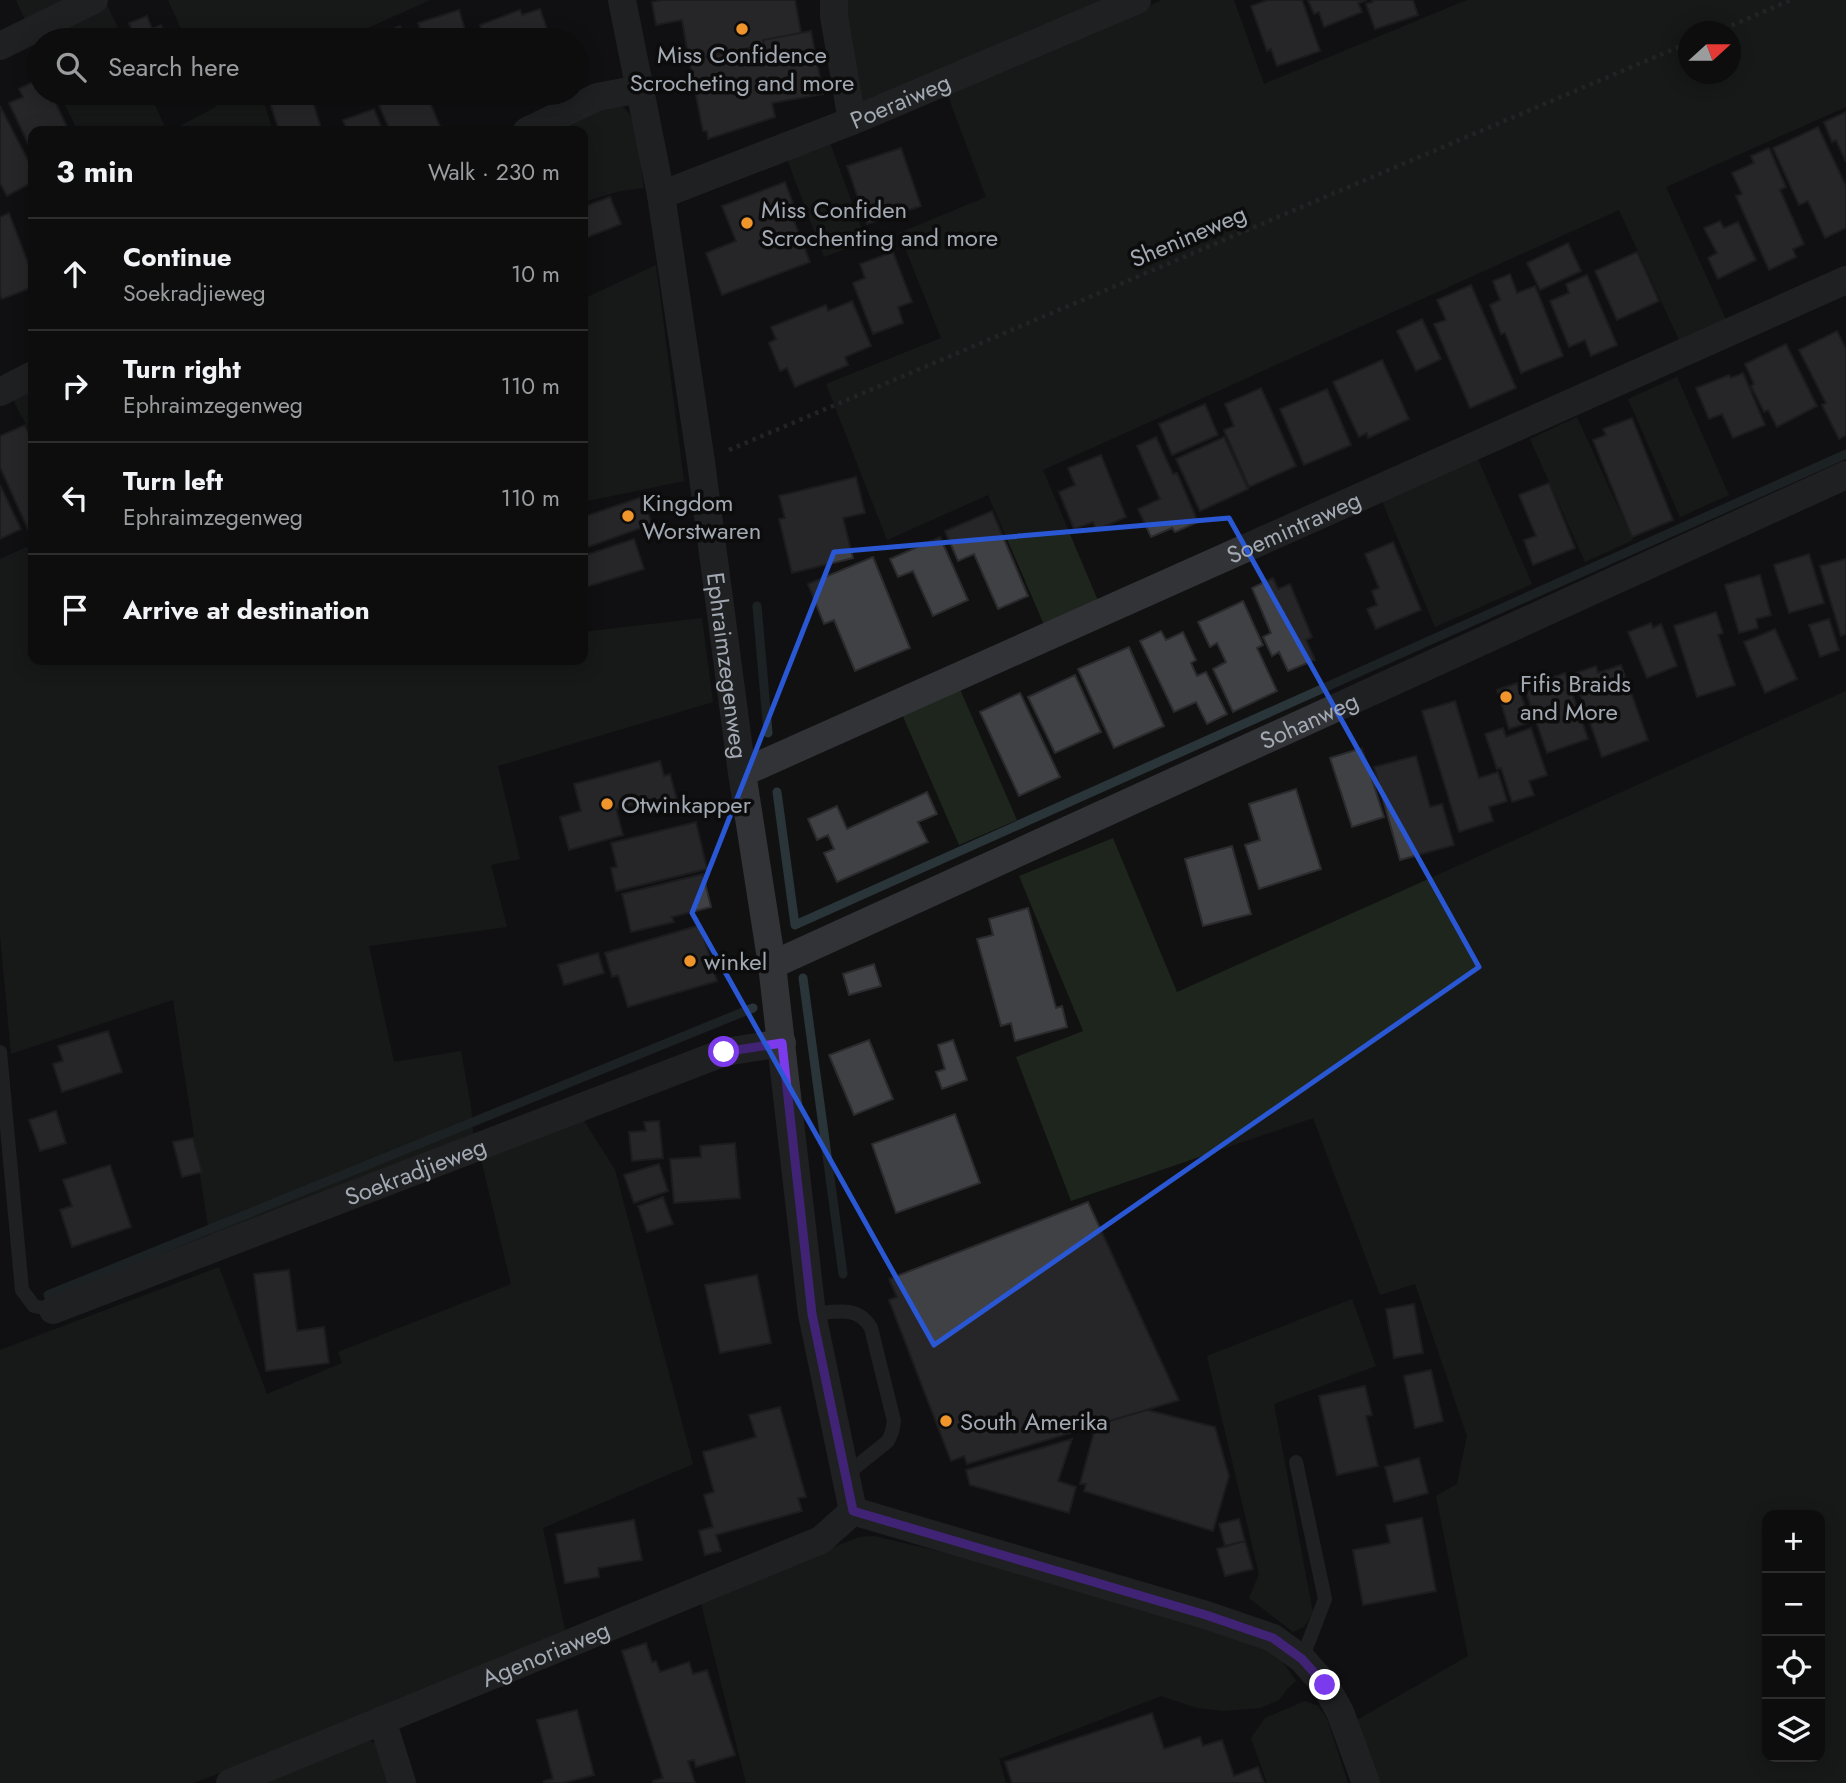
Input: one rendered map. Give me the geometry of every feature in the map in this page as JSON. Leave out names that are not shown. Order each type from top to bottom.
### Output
[{"type":"street","points":[[37,28],[94,0]]},
{"type":"street","name":"Ephraimzegenweg","points":[[622,0],[661,195],[701,462],[742,773],[772,965],[812,1314],[853,1511]]},
{"type":"street","points":[[834,0],[834,16],[852,121]]},
{"type":"street","name":"Poeraiweg","points":[[661,195],[852,121],[1137,0]]},
{"type":"street","points":[[0,46],[28,32]]},
{"type":"street","points":[[588,101],[597,97],[640,89]]},
{"type":"street","points":[[537,126],[581,105]]},
{"type":"street","name":"Soemintraweg","points":[[742,773],[1846,280]]},
{"type":"street","points":[[0,392],[28,378]]},
{"type":"street","name":"Sohanweg","points":[[772,965],[1846,475]]},
{"type":"street","name":"Soekradjieweg","points":[[53,1310],[724,1052],[782,1043]]},
{"type":"street","points":[[853,1511],[1206,1615],[1273,1638],[1302,1659],[1325,1685],[1340,1712],[1366,1783]]},
{"type":"street","name":"Agenoriaweg","points":[[230,1783],[821,1540],[853,1511]]},
{"type":"street","points":[[382,1720],[402,1783]]},
{"type":"lane","points":[[0,1052],[22,1290],[34,1306],[53,1310]]},
{"type":"lane","points":[[812,1314],[845,1311],[866,1319],[871,1328],[894,1421],[888,1441],[847,1474]]},
{"type":"lane","points":[[1296,1462],[1325,1599],[1302,1659]]},
{"type":"path","points":[[1741,21],[1791,0]]},
{"type":"path","name":"Shenineweg","points":[[701,462],[1678,48]]},
{"type":"highlighted area","points":[[1229,518],[1479,967],[934,1345],[692,913],[834,552]]},
{"type":"shaded area","points":[[16,0],[74,0],[27,24]]},
{"type":"shaded area","points":[[168,0],[430,0],[368,28],[181,28]]},
{"type":"shaded area","points":[[843,0],[1108,0],[866,103],[860,100]]},
{"type":"shaded area","points":[[1162,0],[1234,0],[1264,84],[1467,0],[1846,0],[1846,107],[1666,187],[1727,322],[1681,344],[1619,210],[1043,470],[1099,603],[1045,627],[988,495],[887,540],[826,384],[941,338],[899,233],[986,197],[946,91]]},
{"type":"shaded area","points":[[107,5],[118,28],[59,28]]},
{"type":"shaded area","points":[[65,105],[155,105],[165,126],[76,126]]},
{"type":"shaded area","points":[[215,105],[265,105],[271,126],[180,126],[216,107]]},
{"type":"shaded area","points":[[603,106],[620,106],[626,110],[638,142],[644,188],[620,191],[588,201],[588,126],[562,126]]},
{"type":"shaded area","points":[[830,143],[866,241],[824,257],[787,159]]},
{"type":"shaded area","points":[[656,265],[684,481],[588,501],[588,297]]},
{"type":"shaded area","points":[[1677,377],[1729,495],[1680,517],[1628,399]]},
{"type":"shaded area","points":[[28,392],[28,428],[13,400]]},
{"type":"shaded area","points":[[1577,417],[1633,540],[1585,562],[1530,439]]},
{"type":"shaded area","points":[[1477,457],[1532,584],[1435,627],[1382,501]]},
{"type":"shaded area","points":[[28,546],[28,665],[588,665],[588,631],[702,618],[713,702],[498,766],[520,859],[491,865],[507,927],[369,946],[394,1062],[461,1051],[474,1142],[211,1246],[173,1000],[11,1054],[0,935],[0,559]]},
{"type":"shaded area","points":[[959,687],[1017,820],[959,845],[901,712]]},
{"type":"shaded area","points":[[1846,691],[1846,1783],[1375,1783],[1357,1720],[1468,1656],[1436,1496],[1457,1484],[1467,1436],[1415,1284],[1380,1295],[1313,1118],[1071,1201],[1016,1057],[1083,1031],[1019,876],[1113,838],[1177,992]]},
{"type":"shaded area","points":[[583,1119],[615,1170],[693,1464],[543,1528],[565,1630],[379,1710],[194,1783],[0,1783],[0,1350],[219,1267],[267,1394],[342,1363],[338,1352],[511,1284],[481,1159]]},
{"type":"shaded area","points":[[1352,1299],[1376,1366],[1274,1404],[1313,1613],[1304,1627],[1293,1632],[1249,1598],[1259,1574],[1207,1356]]},
{"type":"shaded area","points":[[874,1536],[955,1555],[1256,1643],[1280,1658],[1296,1681],[1279,1700],[1260,1708],[1223,1711],[1197,1708],[1161,1696],[999,1759],[1006,1783],[746,1783],[700,1599],[860,1537]]},
{"type":"shaded area","points":[[1305,1701],[1318,1706],[1327,1719],[1348,1783],[1267,1783],[1251,1738],[1265,1718]]},
{"type":"shaded area","points":[[368,1740],[375,1743],[389,1783],[259,1783]]},
{"type":"building","name":"Miss Confidence Scrocheting and more","points":[[795,0],[801,33],[763,40],[764,45],[689,60],[682,20],[656,25],[652,2]]},
{"type":"building","points":[[1268,0],[1302,0],[1320,51],[1277,66],[1271,49],[1267,51],[1251,6]]},
{"type":"building","points":[[1308,0],[1367,0],[1358,3],[1362,12],[1324,27],[1319,12],[1314,14]]},
{"type":"building","points":[[1372,0],[1413,0],[1418,15],[1375,29],[1366,4],[1373,2]]},
{"type":"building","points":[[540,9],[547,28],[481,28],[480,25],[520,10],[522,15]]},
{"type":"building","points":[[459,10],[464,28],[420,28],[418,23]]},
{"type":"building","points":[[147,16],[152,28],[131,28],[129,23]]},
{"type":"building","points":[[811,31],[823,94],[772,103],[775,117],[708,139],[707,131],[703,131],[689,60],[764,45],[763,40]]},
{"type":"building","points":[[28,84],[28,105],[57,105],[67,126],[28,126],[28,143],[9,103],[23,97],[19,89]]},
{"type":"building","points":[[271,105],[314,105],[320,126],[277,126]]},
{"type":"building","points":[[379,105],[431,105],[440,126],[388,126]]},
{"type":"building","points":[[0,106],[28,160],[28,185],[7,196],[0,183]]},
{"type":"building","points":[[374,109],[381,126],[345,126],[343,120]]},
{"type":"building","points":[[1846,112],[1846,162],[1836,140],[1832,142],[1824,122]]},
{"type":"building","points":[[1818,127],[1846,186],[1846,228],[1825,238],[1808,201],[1799,205],[1773,148]]},
{"type":"building","points":[[901,148],[921,206],[867,224],[847,166]]},
{"type":"building","points":[[1769,148],[1786,187],[1780,190],[1804,244],[1793,249],[1796,257],[1769,270],[1736,196],[1742,194],[1732,173],[1754,163],[1751,156]]},
{"type":"building","points":[[785,182],[797,214],[792,216],[810,262],[722,295],[706,253],[736,241],[722,206]]},
{"type":"building","points":[[610,197],[621,224],[588,237],[588,205]]},
{"type":"building","points":[[9,213],[28,263],[28,289],[2,299],[0,294],[0,217]]},
{"type":"building","points":[[1720,221],[1724,228],[1738,222],[1756,260],[1718,279],[1708,258],[1717,253],[1704,228]]},
{"type":"building","points":[[1568,243],[1581,271],[1540,290],[1527,263]]},
{"type":"building","points":[[893,252],[912,302],[898,307],[903,323],[873,334],[853,283],[865,278],[860,264]]},
{"type":"building","points":[[1637,252],[1659,301],[1617,320],[1595,271]]},
{"type":"building","points":[[1510,274],[1517,293],[1535,286],[1563,356],[1521,373],[1490,305],[1500,300],[1493,281]]},
{"type":"building","points":[[1587,275],[1617,345],[1591,356],[1585,340],[1569,347],[1550,301],[1569,293],[1566,284]]},
{"type":"building","points":[[1471,285],[1516,388],[1470,408],[1434,324],[1446,320],[1437,300]]},
{"type":"building","points":[[852,301],[871,346],[845,357],[848,365],[795,387],[787,368],[780,371],[769,343],[776,339],[771,327],[826,305],[828,311]]},
{"type":"building","points":[[1422,319],[1441,359],[1416,371],[1397,331]]},
{"type":"building","points":[[1837,331],[1846,349],[1846,435],[1839,439],[1822,405],[1826,403],[1799,350]]},
{"type":"building","points":[[1786,344],[1817,406],[1777,427],[1768,410],[1764,412],[1751,386],[1754,384],[1745,364]]},
{"type":"building","points":[[1382,360],[1409,419],[1368,438],[1367,433],[1359,437],[1333,382]]},
{"type":"building","points":[[1743,373],[1765,425],[1733,438],[1722,414],[1709,419],[1696,388],[1729,375],[1731,378]]},
{"type":"building","points":[[1261,388],[1296,466],[1249,487],[1224,430],[1234,426],[1225,404]]},
{"type":"building","points":[[1327,389],[1351,445],[1304,465],[1280,409]]},
{"type":"building","points":[[1205,404],[1218,435],[1172,455],[1159,424]]},
{"type":"building","points":[[1632,418],[1673,520],[1632,537],[1593,440],[1606,435],[1603,429]]},
{"type":"building","points":[[25,425],[28,432],[28,529],[0,467],[0,436]]},
{"type":"building","points":[[1156,437],[1173,474],[1177,473],[1198,522],[1175,532],[1172,528],[1151,537],[1138,509],[1160,499],[1137,446]]},
{"type":"building","points":[[1224,437],[1248,489],[1200,511],[1176,459]]},
{"type":"building","points":[[1101,455],[1126,517],[1096,530],[1093,522],[1074,529],[1059,492],[1075,485],[1068,468]]},
{"type":"building","points":[[856,477],[865,513],[843,518],[853,558],[792,573],[779,519],[785,518],[779,496]]},
{"type":"building","points":[[1549,483],[1575,548],[1533,565],[1524,540],[1536,536],[1519,495]]},
{"type":"building","points":[[0,485],[21,529],[0,539]]},
{"type":"building","points":[[642,497],[652,524],[588,547],[588,515]]},
{"type":"building","points":[[992,511],[1028,596],[998,609],[974,554],[958,561],[945,531]]},
{"type":"building","points":[[940,537],[968,600],[933,616],[913,571],[898,577],[890,559]]},
{"type":"building","points":[[634,539],[644,569],[588,586],[588,554]]},
{"type":"building","points":[[1393,542],[1421,610],[1376,629],[1367,609],[1377,605],[1372,591],[1379,588],[1365,554]]},
{"type":"building","points":[[1809,554],[1824,603],[1789,613],[1774,565]]},
{"type":"building","points":[[873,557],[910,648],[855,671],[834,620],[824,624],[808,584]]},
{"type":"building","points":[[1846,559],[1846,634],[1841,636],[1820,566]]},
{"type":"building","points":[[1760,575],[1771,615],[1756,619],[1758,628],[1739,633],[1725,585]]},
{"type":"building","points":[[1273,578],[1278,589],[1290,584],[1312,637],[1306,640],[1315,660],[1288,671],[1279,652],[1272,656],[1263,637],[1271,633],[1252,588]]},
{"type":"building","points":[[1243,601],[1263,645],[1257,648],[1277,691],[1233,712],[1213,669],[1226,662],[1217,643],[1210,647],[1198,622]]},
{"type":"building","points":[[1716,612],[1723,633],[1718,635],[1735,685],[1697,697],[1674,626]]},
{"type":"building","points":[[1829,619],[1839,650],[1820,657],[1809,625]]},
{"type":"building","points":[[1651,623],[1653,628],[1661,624],[1677,666],[1647,678],[1628,632]]},
{"type":"building","points":[[1775,629],[1797,679],[1765,693],[1744,642]]},
{"type":"building","points":[[1161,631],[1166,640],[1183,632],[1196,660],[1191,663],[1197,676],[1206,672],[1227,714],[1207,724],[1196,702],[1174,712],[1140,641]]},
{"type":"building","points":[[1129,647],[1164,726],[1114,748],[1078,669]]},
{"type":"building","points":[[1621,665],[1648,740],[1602,757],[1573,674],[1596,666],[1598,673]]},
{"type":"building","points":[[1565,673],[1588,739],[1547,753],[1526,692],[1541,686],[1539,682]]},
{"type":"building","points":[[1075,675],[1101,732],[1055,753],[1028,697]]},
{"type":"building","points":[[1517,683],[1530,722],[1509,729],[1497,690]]},
{"type":"building","points":[[1020,693],[1060,777],[1019,796],[980,712]]},
{"type":"building","points":[[1455,701],[1479,778],[1498,772],[1507,801],[1489,807],[1493,821],[1459,832],[1422,711]]},
{"type":"building","points":[[1503,728],[1506,737],[1531,728],[1547,775],[1529,781],[1534,795],[1512,802],[1501,768],[1497,769],[1485,734]]},
{"type":"building","points":[[1362,748],[1384,817],[1352,827],[1330,758]]},
{"type":"building","points":[[1416,756],[1430,807],[1442,804],[1454,845],[1400,860],[1374,767]]},
{"type":"building","name":"Otwinkapper","points":[[660,761],[664,776],[670,774],[679,808],[654,815],[650,800],[616,809],[623,835],[569,850],[560,817],[581,811],[574,784]]},
{"type":"building","points":[[1296,789],[1321,869],[1259,889],[1245,845],[1260,840],[1249,804]]},
{"type":"building","points":[[927,792],[937,814],[918,822],[928,842],[837,882],[824,853],[834,849],[828,835],[817,840],[808,819],[837,806],[847,829]]},
{"type":"building","points":[[696,822],[707,869],[616,891],[611,868],[617,867],[611,843]]},
{"type":"building","points":[[1232,846],[1251,914],[1203,926],[1185,859]]},
{"type":"building","points":[[703,874],[711,907],[672,917],[674,922],[631,932],[622,894]]},
{"type":"building","points":[[1028,908],[1056,1008],[1062,1006],[1067,1027],[1015,1041],[1011,1023],[1001,1026],[977,939],[993,935],[989,919]]},
{"type":"building","points":[[700,925],[717,981],[628,1007],[618,975],[612,977],[605,953]]},
{"type":"building","points":[[598,953],[604,973],[564,985],[558,965]]},
{"type":"building","points":[[874,964],[881,986],[849,995],[843,974]]},
{"type":"building","points":[[108,1031],[122,1072],[62,1092],[53,1064],[63,1061],[58,1046]]},
{"type":"building","points":[[869,1040],[893,1099],[854,1115],[829,1055]]},
{"type":"building","points":[[953,1040],[967,1080],[942,1089],[936,1072],[945,1069],[938,1045]]},
{"type":"building","points":[[56,1111],[66,1143],[40,1151],[29,1120]]},
{"type":"building","points":[[955,1114],[980,1183],[896,1213],[872,1144]]},
{"type":"building","points":[[659,1121],[663,1158],[632,1161],[629,1132],[646,1131],[644,1122]]},
{"type":"building","points":[[193,1138],[202,1172],[182,1177],[173,1142]]},
{"type":"building","points":[[735,1143],[740,1198],[674,1203],[670,1159],[701,1157],[700,1146]]},
{"type":"building","points":[[659,1164],[668,1191],[634,1203],[624,1175]]},
{"type":"building","points":[[110,1165],[131,1227],[72,1247],[60,1210],[72,1206],[63,1180]]},
{"type":"building","points":[[663,1197],[673,1224],[647,1232],[638,1206]]},
{"type":"building","points":[[1088,1202],[1179,1400],[967,1464],[964,1456],[951,1461],[889,1300],[897,1297],[889,1279]]},
{"type":"building","points":[[289,1270],[297,1331],[324,1327],[329,1363],[266,1371],[254,1274]]},
{"type":"building","points":[[757,1275],[771,1343],[720,1353],[705,1285]]},
{"type":"building","points":[[1414,1304],[1423,1353],[1394,1358],[1386,1309]]},
{"type":"building","points":[[1431,1370],[1443,1421],[1415,1428],[1404,1376]]},
{"type":"building","points":[[1365,1386],[1372,1415],[1366,1416],[1378,1466],[1337,1475],[1319,1396]]},
{"type":"building","points":[[780,1407],[806,1497],[798,1498],[802,1511],[716,1535],[721,1551],[705,1555],[699,1531],[713,1527],[704,1495],[714,1492],[703,1452],[756,1437],[749,1415]]},
{"type":"building","points":[[1147,1410],[1215,1427],[1229,1476],[1213,1531],[1084,1491],[1086,1484],[1080,1484],[1096,1425]]},
{"type":"building","points":[[1072,1439],[1058,1481],[1076,1487],[1069,1513],[970,1485],[966,1470]]},
{"type":"building","points":[[1419,1458],[1428,1493],[1394,1502],[1385,1467]]},
{"type":"building","points":[[1422,1518],[1436,1591],[1363,1605],[1353,1550],[1390,1543],[1386,1525]]},
{"type":"building","points":[[1239,1519],[1245,1541],[1225,1546],[1219,1524]]},
{"type":"building","points":[[634,1520],[642,1560],[598,1568],[599,1577],[565,1583],[556,1534]]},
{"type":"building","points":[[1245,1541],[1253,1569],[1225,1576],[1217,1549]]},
{"type":"building","points":[[646,1643],[652,1662],[656,1661],[660,1672],[689,1662],[693,1674],[707,1670],[735,1755],[696,1767],[694,1760],[688,1761],[695,1783],[653,1783],[663,1778],[622,1651]]},
{"type":"building","points":[[577,1710],[594,1775],[563,1783],[544,1783],[553,1779],[537,1720]]},
{"type":"building","points":[[1152,1713],[1164,1749],[1200,1737],[1203,1746],[1222,1740],[1234,1776],[1258,1767],[1264,1783],[1012,1783],[1005,1762]]},
{"type":"waterway","points":[[777,792],[795,925],[1846,454]]},
{"type":"waterway","points":[[757,606],[768,733]]},
{"type":"waterway","points":[[803,978],[843,1274]]},
{"type":"waterway","points":[[48,1295],[753,1008]]},
{"type":"place","name":"Miss Confidence Scrocheting and more","points":[[742,29]]},
{"type":"place","name":"Miss Confiden Scrochenting and more","points":[[747,223]]},
{"type":"place","name":"Kingdom Worstwaren","points":[[628,516]]},
{"type":"place","name":"Fifis Braids and More","points":[[1506,697]]},
{"type":"place","name":"Otwinkapper","points":[[607,804]]},
{"type":"place","name":"winkel","points":[[690,961]]},
{"type":"place","name":"South Amerika","points":[[946,1421]]},
{"type":"route","points":[[724,1052],[782,1043],[812,1314],[853,1511],[1206,1615],[1273,1638],[1302,1659],[1325,1685]]}]
